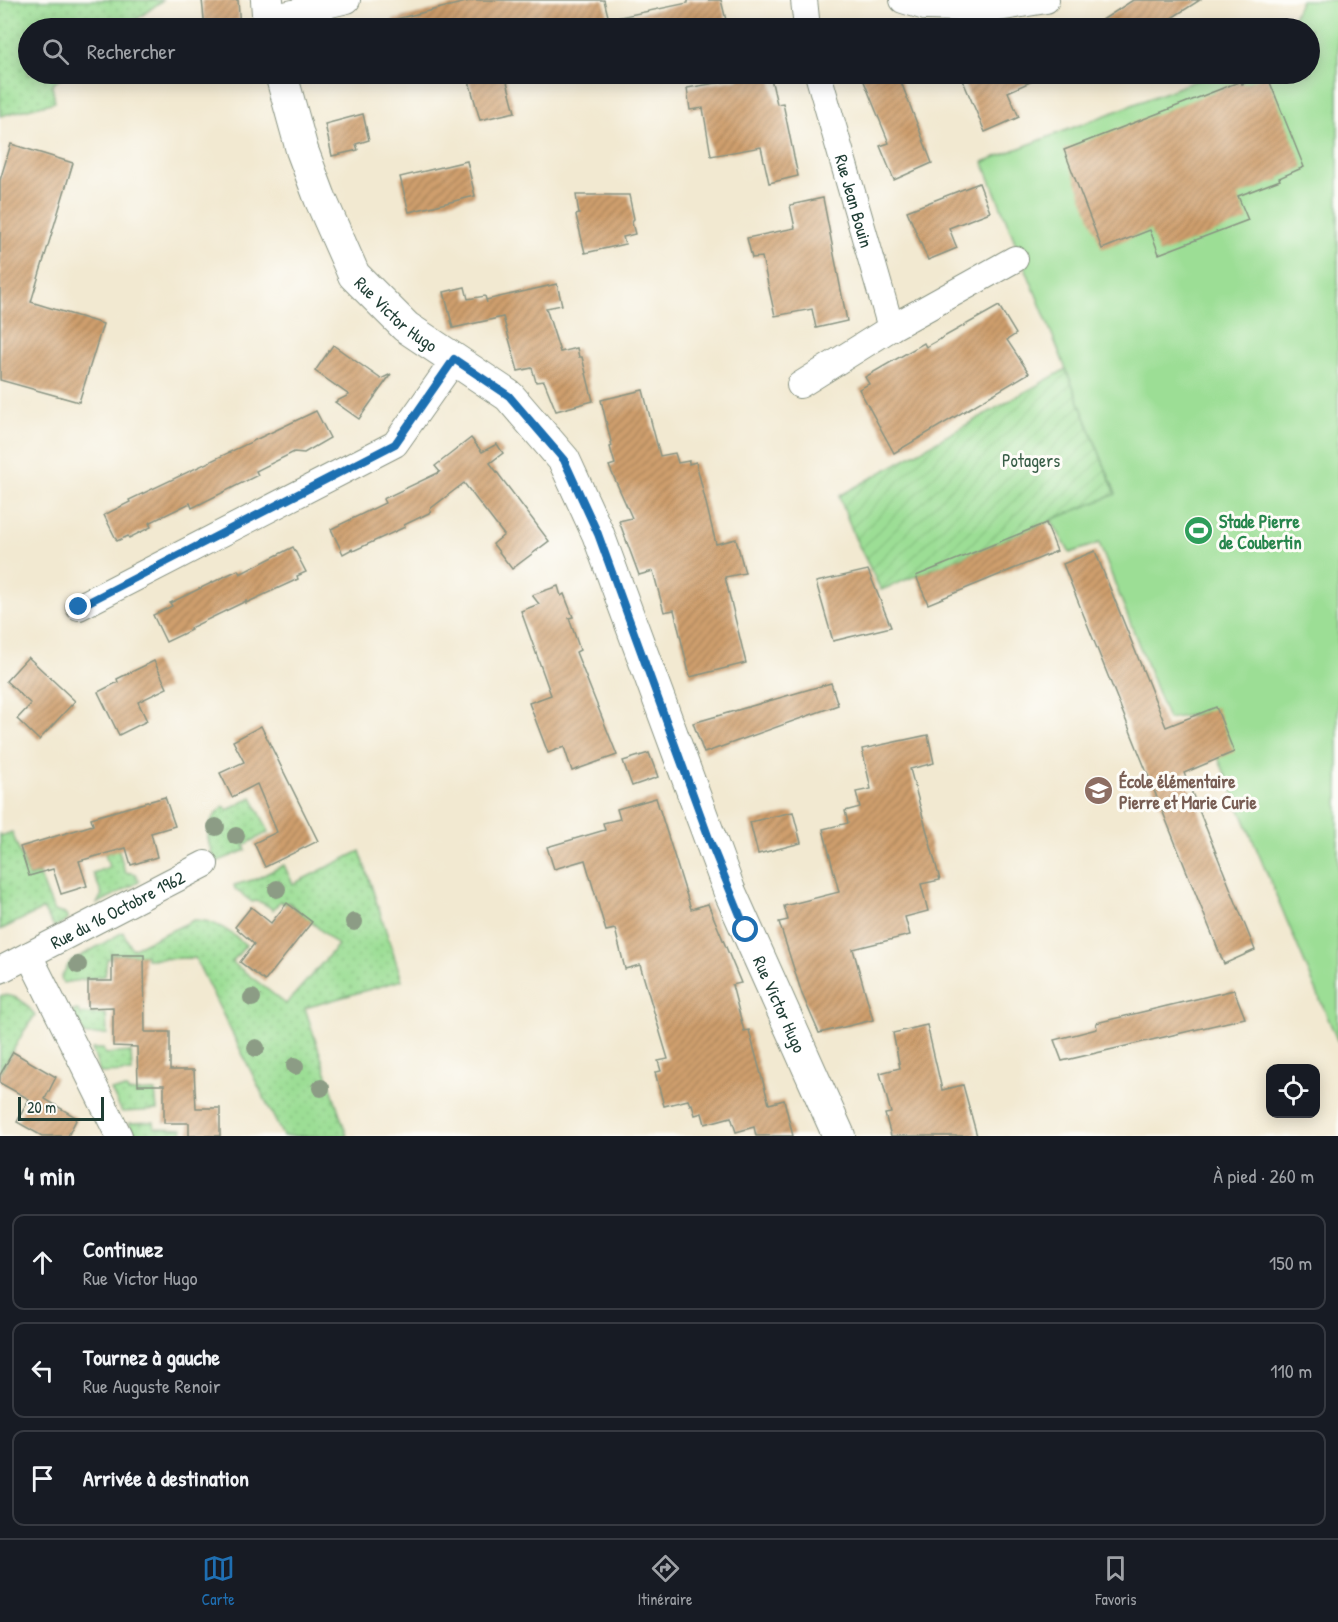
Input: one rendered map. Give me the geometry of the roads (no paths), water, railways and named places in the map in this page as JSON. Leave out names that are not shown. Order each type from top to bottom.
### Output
[{"type":"street","points":[[268,16],[347,0]]},
{"type":"street","points":[[804,0],[806,18]]},
{"type":"street","points":[[903,0],[925,8],[992,9],[1046,0]]},
{"type":"street","name":"Rue Victor Hugo","points":[[284,84],[302,150],[320,198],[354,275],[406,327],[509,396],[564,460],[598,534],[729,890],[839,1136]]},
{"type":"street","name":"Rue Jean Bouin","points":[[822,84],[891,328]]},
{"type":"street","points":[[800,385],[891,328],[1015,259]]},
{"type":"street","points":[[79,607],[395,444],[454,359]]},
{"type":"street","name":"Rue du 16 Octobre 1962","points":[[0,970],[205,864]]},
{"type":"street","name":"Rue du 16 Octobre 1962","points":[[29,955],[119,1136]]},
{"type":"place","name":"Stade Pierre de Coubertin","points":[[1198,531]]},
{"type":"place","name":"École élémentaire Pierre et Marie Curie","points":[[1098,791]]},
{"type":"park label","name":"Potagers","points":[[1031,460]]}]
